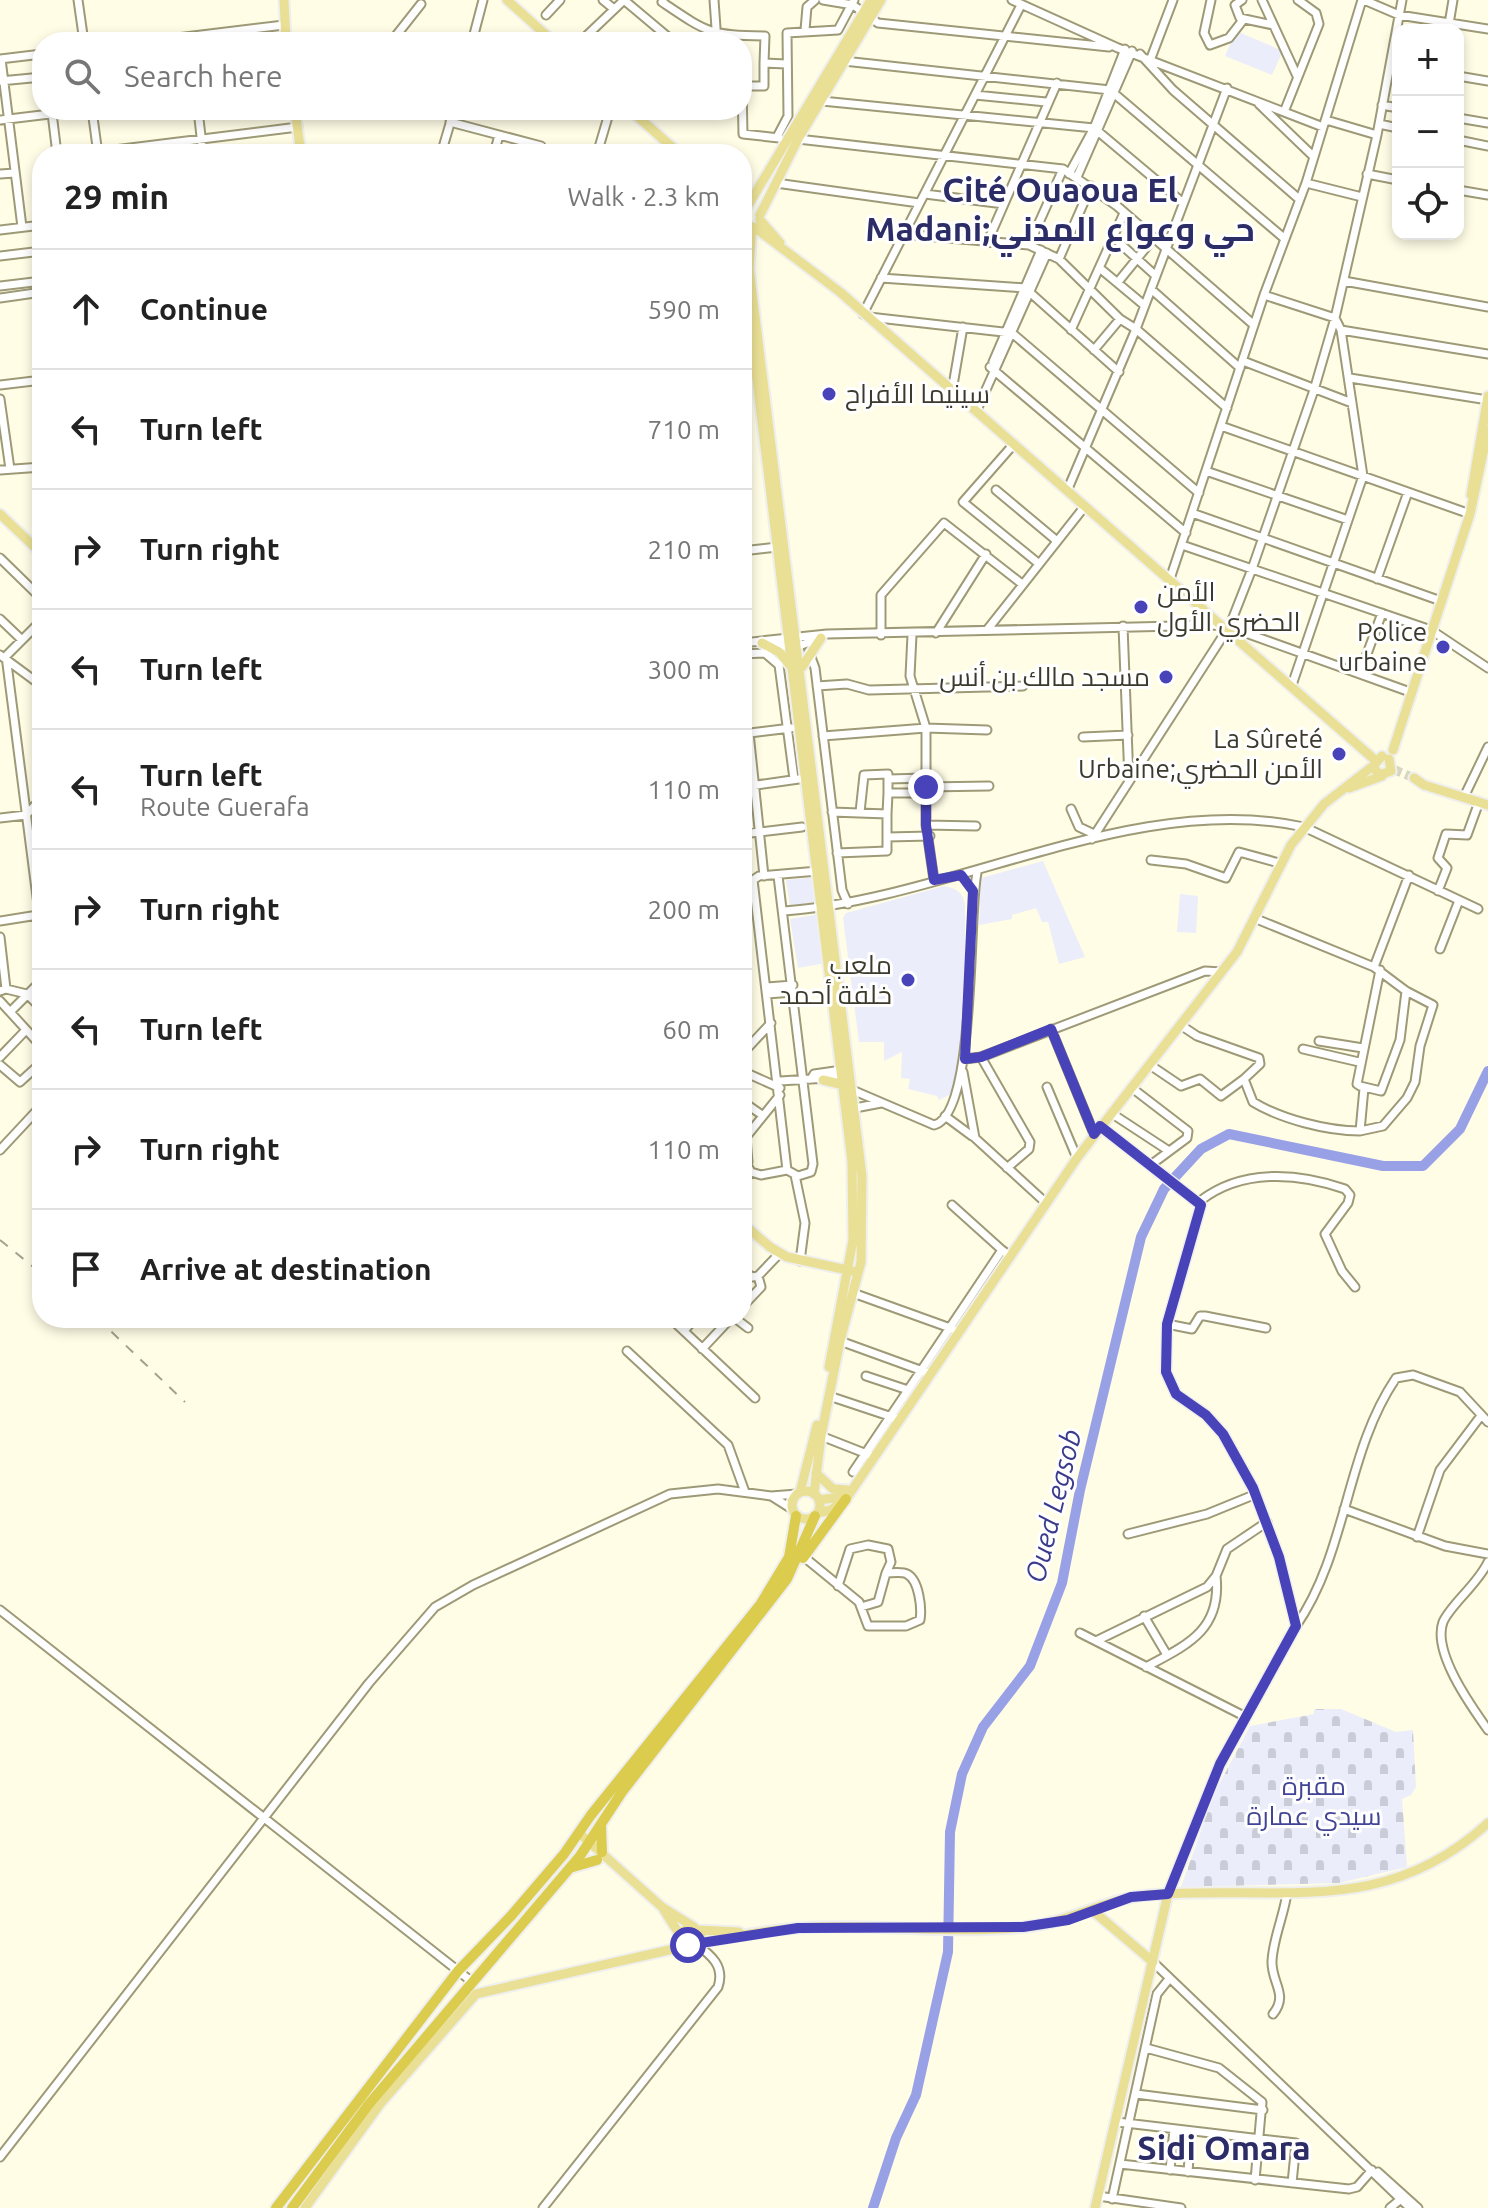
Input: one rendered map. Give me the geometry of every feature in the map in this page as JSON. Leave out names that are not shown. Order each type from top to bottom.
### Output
[{"type":"highway","points":[[292,2208],[369,2104],[587,1847],[602,1820],[804,1557],[849,1492]]},
{"type":"highway","points":[[276,2208],[458,1971],[511,1916],[760,1605],[789,1557],[794,1513]]},
{"type":"highway","points":[[787,1579],[816,1514]]},
{"type":"highway","points":[[567,1869],[602,1858],[602,1820]]},
{"type":"main road","points":[[284,0],[285,32]]},
{"type":"main road","points":[[507,0],[543,32]]},
{"type":"main road","points":[[752,197],[822,101],[866,17],[871,0]]},
{"type":"main road","points":[[881,0],[866,17],[794,140],[767,202],[754,223],[1386,764]]},
{"type":"main road","points":[[297,120],[300,144]]},
{"type":"main road","points":[[641,120],[669,144]]},
{"type":"main road","points":[[767,202],[772,236]]},
{"type":"main road","points":[[752,256],[755,244],[772,236]]},
{"type":"main road","points":[[752,294],[777,514],[777,547],[793,642]]},
{"type":"main road","points":[[752,323],[826,907],[854,1186],[848,1268],[819,1418],[794,1513],[808,1519],[831,1510],[849,1492],[868,1455],[893,1417],[917,1394],[931,1374],[955,1330],[1006,1253],[1097,1130],[1222,972],[1254,918],[1279,863],[1304,827],[1324,804],[1386,764],[1470,514],[1488,432]]},
{"type":"main road","points":[[1470,514],[1471,488],[1488,399]]},
{"type":"main road","points":[[0,514],[32,544]]},
{"type":"main road","points":[[1195,625],[1202,620],[1203,609]]},
{"type":"main road","points":[[816,1514],[816,1473],[821,1436],[840,1341],[858,1275],[862,1190],[855,1108],[845,1082],[826,907],[818,871],[807,778],[794,728],[797,670],[824,636]]},
{"type":"main road","points":[[758,642],[779,652],[797,670]]},
{"type":"main road","points":[[1386,764],[1395,738]]},
{"type":"main road","points":[[1415,782],[1483,803]]},
{"type":"main road","points":[[823,1080],[845,1082]]},
{"type":"main road","points":[[1095,2208],[1146,2024],[1153,1991],[1153,1962],[1168,1894],[1201,1806],[1296,1626],[1267,1522],[1256,1494],[1223,1434],[1206,1415],[1176,1394],[1169,1382],[1164,1347],[1167,1324],[1202,1212],[1200,1201],[1152,1164],[1097,1130]]},
{"type":"main road","points":[[752,1231],[779,1254],[800,1261],[848,1268],[858,1275]]},
{"type":"main road","points":[[816,1473],[833,1489],[849,1492]]},
{"type":"main road","points":[[799,1493],[841,1497],[849,1492]]},
{"type":"main road","points":[[305,2208],[380,2104],[476,1994],[750,1933],[821,1927],[959,1928],[1046,1924],[1131,1897],[1360,1888],[1407,1876],[1458,1848],[1488,1823]]},
{"type":"main road","points":[[575,1838],[662,1907],[696,1928]]},
{"type":"main road","points":[[662,1907],[682,1937],[695,1944]]},
{"type":"main road","points":[[1092,1910],[1153,1962]]},
{"type":"main road","points":[[660,1952],[673,1939],[675,1928]]},
{"type":"main road","points":[[695,1944],[696,1928]]},
{"type":"main road","points":[[682,1937],[685,1929],[696,1928],[750,1933]]},
{"type":"street","points":[[78,0],[83,32]]},
{"type":"street","points":[[475,32],[483,0]]},
{"type":"street","points":[[546,15],[560,0]]},
{"type":"street","points":[[603,0],[614,9]]},
{"type":"street","points":[[590,32],[624,0],[662,32]]},
{"type":"street","points":[[663,0],[705,32]]},
{"type":"street","points":[[714,0],[716,32]]},
{"type":"street","points":[[805,30],[807,7],[815,0]]},
{"type":"street","points":[[823,0],[854,3],[866,17],[1129,50],[1299,199]]},
{"type":"street","points":[[1010,0],[1020,7],[1284,112],[1377,135]]},
{"type":"street","points":[[1151,58],[1173,0]]},
{"type":"street","points":[[1211,0],[1204,33],[1210,45],[1229,38],[1243,20]]},
{"type":"street","points":[[1242,0],[1235,5],[1243,20]]},
{"type":"street","points":[[1262,0],[1297,76]]},
{"type":"street","points":[[1284,112],[1319,24],[1316,13],[1298,0]]},
{"type":"street","points":[[1170,579],[1264,295],[1306,183],[1363,0],[1399,15],[1449,24],[1453,0]]},
{"type":"street","points":[[1093,836],[1226,630],[1252,569],[1314,390],[1335,318],[1377,135],[1402,0]]},
{"type":"street","points":[[398,32],[421,1]]},
{"type":"street","points":[[777,137],[788,116],[787,33],[838,30],[854,3]]},
{"type":"street","points":[[1020,7],[902,234],[865,315],[1009,332],[1199,493]]},
{"type":"street","points":[[1243,20],[1273,25]]},
{"type":"street","points":[[231,32],[284,25]]},
{"type":"street","points":[[1464,25],[1488,27]]},
{"type":"street","points":[[752,37],[765,36],[764,86],[752,86]]},
{"type":"street","points":[[1029,245],[1096,130],[1129,50]]},
{"type":"street","points":[[22,227],[4,120],[1,59],[32,55]]},
{"type":"street","points":[[844,61],[1057,83],[1113,92],[1285,239]]},
{"type":"street","points":[[764,63],[786,64]]},
{"type":"street","points":[[1464,77],[1488,81]]},
{"type":"street","points":[[2,81],[32,78]]},
{"type":"street","points":[[987,243],[1024,163],[1046,102],[1057,83]]},
{"type":"street","points":[[1067,491],[1088,450],[1119,372],[1227,88]]},
{"type":"street","points":[[975,95],[1046,102]]},
{"type":"street","points":[[1255,99],[1313,156]]},
{"type":"street","points":[[822,101],[1040,121],[1096,130],[1182,202]]},
{"type":"street","points":[[1382,105],[1392,107]]},
{"type":"street","points":[[4,120],[32,115]]},
{"type":"street","points":[[1464,119],[1488,123]]},
{"type":"street","points":[[53,120],[56,144]]},
{"type":"street","points":[[93,120],[97,144]]},
{"type":"street","points":[[199,120],[202,144]]},
{"type":"street","points":[[600,144],[607,120]]},
{"type":"street","points":[[743,120],[743,134],[1024,163],[1069,173],[1091,186],[1124,213],[1254,325]]},
{"type":"street","points":[[444,144],[450,122],[533,144]]},
{"type":"street","points":[[1379,124],[1392,127]]},
{"type":"street","points":[[170,144],[298,127]]},
{"type":"street","points":[[497,144],[499,135]]},
{"type":"street","points":[[1464,141],[1488,146]]},
{"type":"street","points":[[0,174],[15,173]]},
{"type":"street","points":[[1367,174],[1392,179]]},
{"type":"street","points":[[776,183],[919,203]]},
{"type":"street","points":[[1306,183],[1362,197]]},
{"type":"street","points":[[1059,259],[1091,186]]},
{"type":"street","points":[[1464,191],[1488,195]]},
{"type":"street","points":[[925,194],[1004,204]]},
{"type":"street","points":[[1071,330],[1102,270],[1124,213]]},
{"type":"street","points":[[0,230],[32,226]]},
{"type":"street","points":[[902,234],[1029,245],[1059,259],[1120,319],[1136,329],[1227,408]]},
{"type":"street","points":[[1114,238],[1156,276]]},
{"type":"street","points":[[1118,282],[1153,239]]},
{"type":"street","points":[[974,411],[1044,251]]},
{"type":"street","points":[[0,256],[32,252]]},
{"type":"street","points":[[1102,270],[1144,305]]},
{"type":"street","points":[[881,278],[1028,289],[1119,372]]},
{"type":"street","points":[[1344,281],[1488,307]]},
{"type":"street","points":[[32,282],[0,287],[1,298],[32,293]]},
{"type":"street","points":[[1151,289],[1241,364],[1352,403]]},
{"type":"street","points":[[1264,295],[1335,318],[1341,330],[1350,378],[1363,476],[1292,685]]},
{"type":"street","points":[[1094,350],[1120,319]]},
{"type":"street","points":[[952,391],[963,327]]},
{"type":"street","points":[[1341,330],[1488,354]]},
{"type":"street","points":[[992,368],[1186,533]]},
{"type":"street","points":[[1350,378],[1488,399]]},
{"type":"street","points":[[0,385],[32,381]]},
{"type":"street","points":[[0,399],[10,469]]},
{"type":"street","points":[[1221,426],[1470,514]]},
{"type":"street","points":[[1013,445],[963,502],[1038,563]]},
{"type":"street","points":[[0,470],[32,468]]},
{"type":"street","points":[[1206,471],[1348,520]]},
{"type":"street","points":[[996,490],[1059,538]]},
{"type":"street","points":[[1377,579],[1408,492]]},
{"type":"street","points":[[987,630],[1085,506]]},
{"type":"street","points":[[1192,513],[1441,601]]},
{"type":"street","points":[[881,635],[881,595],[942,524],[948,524],[1022,584]]},
{"type":"street","points":[[1182,545],[1431,630],[1488,668]]},
{"type":"street","points":[[752,550],[777,547]]},
{"type":"street","points":[[936,633],[986,554]]},
{"type":"street","points":[[0,558],[32,589]]},
{"type":"street","points":[[1360,673],[1382,613]]},
{"type":"street","points":[[0,619],[22,640]]},
{"type":"street","points":[[752,642],[793,642],[824,636],[1195,625],[1241,631],[1410,692]]},
{"type":"street","points":[[1123,626],[1129,780]]},
{"type":"street","points":[[3,656],[32,630]]},
{"type":"street","points":[[912,635],[913,688],[926,728],[926,825],[934,880]]},
{"type":"street","points":[[809,652],[817,686],[842,890],[848,904]]},
{"type":"street","points":[[752,654],[765,653],[776,660],[794,728],[794,779]]},
{"type":"street","points":[[3,656],[32,677]]},
{"type":"street","points":[[3,656],[4,694],[32,855]]},
{"type":"street","points":[[817,686],[847,684],[869,690],[1023,686]]},
{"type":"street","points":[[752,733],[794,728]]},
{"type":"street","points":[[823,736],[926,728],[987,730]]},
{"type":"street","points":[[1083,737],[1128,735]]},
{"type":"street","points":[[1464,797],[1488,747]]},
{"type":"street","points":[[752,768],[764,876]]},
{"type":"street","points":[[837,853],[887,851],[888,774],[864,775],[860,812]]},
{"type":"street","points":[[752,785],[807,778]]},
{"type":"street","points":[[888,779],[926,786],[989,786]]},
{"type":"street","points":[[888,793],[926,786]]},
{"type":"street","points":[[1438,891],[1447,868],[1438,858],[1446,834],[1467,835],[1483,803]]},
{"type":"street","points":[[0,818],[26,815],[32,809]]},
{"type":"street","points":[[1071,809],[1079,827],[1093,836]]},
{"type":"street","points":[[832,812],[887,814]]},
{"type":"street","points":[[784,911],[848,904],[934,880],[977,873],[1093,836],[1201,821],[1257,820],[1304,827],[1409,875],[1458,903]]},
{"type":"street","points":[[926,825],[976,826]]},
{"type":"street","points":[[752,832],[802,827]]},
{"type":"street","points":[[887,837],[930,836]]},
{"type":"street","points":[[1151,860],[1186,864],[1225,878],[1239,852],[1279,863]]},
{"type":"street","points":[[787,1170],[754,878],[818,871]]},
{"type":"street","points":[[752,1129],[780,1088],[814,1074],[845,1082],[934,1125],[945,1116],[965,1059],[973,891],[977,873]]},
{"type":"street","points":[[961,875],[973,891]]},
{"type":"street","points":[[1406,991],[1400,1040],[1382,1089],[1364,1088],[1357,1084],[1359,1062],[1377,968],[1409,875]]},
{"type":"street","points":[[752,1172],[761,1175],[787,1170],[795,1175],[811,1172],[813,1164],[807,1079],[778,876]]},
{"type":"street","points":[[1440,949],[1458,903],[1462,899],[1478,909]]},
{"type":"street","points":[[1244,1079],[1257,1104],[1326,1129],[1377,1129],[1388,1121],[1415,1082],[1420,1046],[1433,1005],[1406,991],[1377,968],[1254,918]]},
{"type":"street","points":[[0,921],[32,919]]},
{"type":"street","points":[[0,937],[3,990],[27,994],[32,999]]},
{"type":"street","points":[[965,1059],[981,1057],[1205,971],[1222,972]]},
{"type":"street","points":[[767,990],[793,988]]},
{"type":"street","points":[[0,1023],[32,989]]},
{"type":"street","points":[[0,1001],[32,1036]]},
{"type":"street","points":[[752,1041],[771,1023]]},
{"type":"street","points":[[1150,1065],[1181,1086],[1200,1079],[1221,1096],[1244,1079],[1260,1060],[1197,1036],[1182,1026]]},
{"type":"street","points":[[1051,1029],[1097,1130]]},
{"type":"street","points":[[0,1057],[26,1030]]},
{"type":"street","points":[[1319,1041],[1363,1048]]},
{"type":"street","points":[[1303,1049],[1359,1062]]},
{"type":"street","points":[[981,1057],[1030,1142],[1029,1149],[1007,1168]]},
{"type":"street","points":[[0,1065],[20,1082],[32,1071]]},
{"type":"street","points":[[962,1069],[975,1138]]},
{"type":"street","points":[[752,1075],[780,1088]]},
{"type":"street","points":[[807,1079],[823,1080]]},
{"type":"street","points":[[1047,1087],[1077,1158]]},
{"type":"street","points":[[1132,1088],[1186,1127],[1187,1138],[1152,1164]]},
{"type":"street","points":[[1360,1131],[1364,1088]]},
{"type":"street","points":[[855,1108],[883,1103]]},
{"type":"street","points":[[752,1108],[762,1115]]},
{"type":"street","points":[[1111,1113],[1169,1151]]},
{"type":"street","points":[[0,1150],[32,1116]]},
{"type":"street","points":[[945,1116],[975,1138],[1045,1202]]},
{"type":"street","points":[[795,1175],[805,1230],[800,1261]]},
{"type":"street","points":[[1200,1201],[1225,1184],[1255,1176],[1345,1189],[1350,1195],[1348,1203],[1326,1230],[1326,1236],[1342,1271],[1355,1287]]},
{"type":"street","points":[[952,1205],[1006,1253]]},
{"type":"street","points":[[752,1277],[758,1276],[779,1254]]},
{"type":"street","points":[[752,1296],[761,1287],[758,1276]]},
{"type":"street","points":[[829,1396],[893,1417],[906,1389],[955,1330],[853,1293]]},
{"type":"street","points":[[1167,1324],[1190,1329],[1200,1316],[1205,1316],[1266,1328]]},
{"type":"street","points":[[681,1328],[755,1398]]},
{"type":"street","points":[[702,1349],[723,1328]]},
{"type":"street","points":[[840,1341],[931,1374]]},
{"type":"street","points":[[627,1351],[728,1445],[745,1492]]},
{"type":"street","points":[[1296,1626],[1324,1577],[1355,1468],[1396,1378],[1407,1374],[1460,1392],[1480,1417],[1488,1422]]},
{"type":"street","points":[[866,1376],[917,1394]]},
{"type":"street","points":[[1417,1537],[1440,1470],[1480,1417]]},
{"type":"street","points":[[821,1436],[868,1455],[853,1472]]},
{"type":"street","points":[[0,2157],[369,1683],[435,1607],[473,1585],[647,1502],[690,1491],[771,1496],[799,1493]]},
{"type":"street","points":[[1128,1534],[1207,1514],[1256,1494]]},
{"type":"street","points":[[771,1496],[794,1513]]},
{"type":"street","points":[[1344,1509],[1417,1537],[1488,1554]]},
{"type":"street","points":[[1096,1641],[1207,1587],[1216,1576],[1227,1549],[1267,1522]]},
{"type":"street","points":[[838,1586],[846,1554],[855,1546],[888,1549],[891,1562],[880,1598],[861,1607]]},
{"type":"street","points":[[804,1557],[861,1607],[868,1626],[906,1626],[920,1620],[918,1596],[910,1578],[904,1573],[886,1573]]},
{"type":"street","points":[[1488,1562],[1478,1581],[1443,1622],[1440,1640],[1459,1683],[1488,1730]]},
{"type":"street","points":[[1146,1667],[1199,1637],[1215,1601],[1216,1576]]},
{"type":"street","points":[[0,1610],[471,1981]]},
{"type":"street","points":[[1144,1616],[1167,1655]]},
{"type":"street","points":[[1080,1633],[1246,1717]]},
{"type":"street","points":[[1273,2014],[1280,2005],[1281,1995],[1272,1959],[1287,1893]]},
{"type":"street","points":[[543,2208],[718,1987],[720,1972],[716,1962],[695,1944]]},
{"type":"street","points":[[1153,1962],[1372,2169],[1418,2208]]},
{"type":"street","points":[[1153,1991],[1172,1982]]},
{"type":"street","points":[[1112,2199],[1146,2048],[1146,2024]]},
{"type":"street","points":[[1146,2048],[1225,2071],[1262,2102],[1255,2180]]},
{"type":"street","points":[[1136,2094],[1263,2110]]},
{"type":"street","points":[[1117,2122],[1297,2144],[1292,2183]]},
{"type":"street","points":[[1170,2170],[1174,2129]]},
{"type":"street","points":[[1188,2172],[1191,2131]]},
{"type":"street","points":[[1120,2164],[1354,2188],[1372,2169]]},
{"type":"street","points":[[1372,2169],[1410,2208]]},
{"type":"street","points":[[1098,2196],[1181,2208]]},
{"type":"street","points":[[1390,2208],[1401,2199]]},
{"type":"green space","points":[[1236,31],[1283,51],[1272,75],[1225,56]]},
{"type":"green space","points":[[1043,861],[1085,957],[1059,964],[1048,922],[1042,922],[1036,908],[1012,915],[1012,919],[979,925],[981,878]]},
{"type":"green space","points":[[815,877],[818,901],[790,906],[786,880]]},
{"type":"green space","name":"ملعب خلفة أحمد","points":[[944,886],[958,891],[965,905],[965,1050],[951,1094],[939,1100],[937,1096],[908,1089],[910,1079],[901,1078],[902,1052],[884,1061],[884,1042],[859,1042],[843,918],[846,913]]},
{"type":"green space","points":[[1180,894],[1198,896],[1196,933],[1177,932]]},
{"type":"green space","points":[[820,914],[826,963],[798,968],[790,919]]},
{"type":"green space","name":"مقبرة سيدي عمارة","points":[[1314,1709],[1341,1709],[1396,1732],[1413,1730],[1416,1787],[1411,1795],[1402,1799],[1407,1867],[1339,1883],[1181,1887],[1214,1794],[1250,1726],[1314,1714]]},
{"type":"waterway","name":"Oued Legsob","points":[[873,2208],[896,2138],[916,2095],[948,1952],[950,1832],[962,1774],[983,1727],[1030,1666],[1062,1583],[1080,1490],[1141,1237],[1164,1189],[1201,1149],[1229,1134],[1383,1166],[1423,1166],[1460,1129],[1488,1071]]},
{"type":"tunnel","points":[[1393,769],[1414,778]]},
{"type":"railway","points":[[0,1240],[32,1266]]},
{"type":"railway","points":[[107,1328],[185,1402]]},
{"type":"place","name":"سينيما الأفراح","points":[[829,394]]},
{"type":"place","name":"الأمن الحضري الأول","points":[[1141,607]]},
{"type":"place","name":"Police urbaine","points":[[1443,647]]},
{"type":"place","name":"مسجد مالك بن أنس","points":[[1166,677]]},
{"type":"place","name":"La Sûreté Urbaine;الأمن الحضري","points":[[1339,754]]},
{"type":"place","name":"ملعب خلفة أحمد","points":[[908,980]]},
{"type":"district","name":"Cité Ouaoua El Madani;حي وعواع المدني","points":[[1060,210]]},
{"type":"district","name":"Sidi Omara","points":[[1224,2148]]},
{"type":"route","points":[[688,1945],[798,1928],[1023,1927],[1068,1920],[1131,1897],[1168,1894],[1187,1840],[1220,1764],[1296,1626],[1270,1531],[1237,1456],[1214,1423],[1176,1394],[1166,1372],[1164,1347],[1167,1324],[1202,1212],[1200,1201],[1100,1126],[1094,1134],[1051,1029],[981,1057],[965,1059],[973,891],[961,875],[934,880],[926,825],[926,787]]}]
